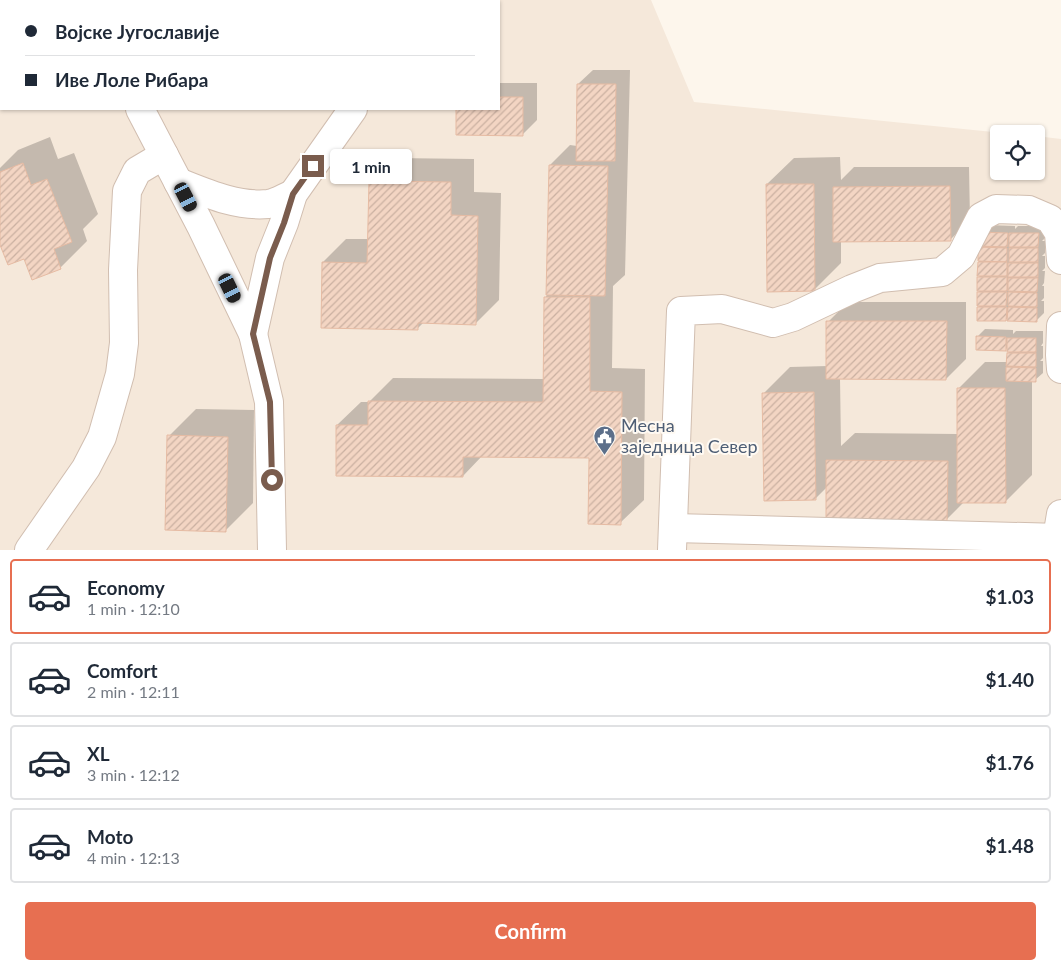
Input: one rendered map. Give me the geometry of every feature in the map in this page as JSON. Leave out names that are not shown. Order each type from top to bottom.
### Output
[{"type":"street","points":[[141,110],[253,334],[270,402],[272,550]]},
{"type":"street","points":[[253,334],[270,258],[293,194],[352,110]]},
{"type":"street","points":[[29,550],[86,468],[102,437],[120,374],[124,343],[126,190],[137,171],[164,155]]},
{"type":"street","points":[[178,182],[212,196],[241,202],[269,204],[293,194]]},
{"type":"street","points":[[1060,530],[672,539],[681,312],[722,309],[773,323],[793,317],[880,278],[942,272],[961,256],[981,218],[996,209],[1029,210],[1050,218],[1059,234],[1061,260]]},
{"type":"street","points":[[1061,326],[1061,369]]},
{"type":"shaded area","points":[[500,0],[651,0],[694,102],[990,132],[990,180],[1045,180],[1045,137],[1061,139],[1061,550],[0,550],[0,110],[500,110]]},
{"type":"building","points":[[577,84],[616,84],[615,161],[576,161]]},
{"type":"building","points":[[500,97],[523,97],[523,136],[456,135],[456,110],[500,110]]},
{"type":"building","points":[[23,163],[31,185],[47,179],[72,242],[54,249],[61,269],[32,280],[24,259],[8,265],[0,245],[0,172]]},
{"type":"building","points":[[549,165],[608,166],[605,296],[546,295]]},
{"type":"building","points":[[369,181],[451,182],[451,215],[478,216],[476,325],[418,323],[418,330],[321,328],[322,262],[367,263]]},
{"type":"building","points":[[766,184],[814,184],[815,291],[767,292]]},
{"type":"building","points":[[950,186],[951,241],[833,242],[833,187]]},
{"type":"building","points":[[978,232],[1008,233],[1007,247],[978,246]]},
{"type":"building","points":[[1009,233],[1039,233],[1038,247],[1009,247]]},
{"type":"building","points":[[978,247],[1007,248],[1007,262],[978,261]]},
{"type":"building","points":[[1009,248],[1038,248],[1038,262],[1009,262]]},
{"type":"building","points":[[978,262],[1007,262],[1007,276],[977,276]]},
{"type":"building","points":[[1008,263],[1038,263],[1038,277],[1008,277]]},
{"type":"building","points":[[977,277],[1007,277],[1007,291],[977,291]]},
{"type":"building","points":[[1008,278],[1038,278],[1037,292],[1008,291]]},
{"type":"building","points":[[977,292],[1007,292],[1006,306],[977,306]]},
{"type":"building","points":[[1008,292],[1037,293],[1037,307],[1008,306]]},
{"type":"building","points":[[544,297],[590,297],[590,391],[622,392],[621,525],[588,524],[589,458],[463,457],[463,477],[336,476],[336,425],[368,425],[368,401],[543,402]]},
{"type":"building","points":[[977,307],[1007,307],[1006,321],[977,321]]},
{"type":"building","points":[[1008,307],[1037,308],[1037,322],[1007,321]]},
{"type":"building","points":[[826,321],[947,321],[946,380],[826,379]]},
{"type":"building","points":[[976,336],[1006,337],[1006,351],[976,350]]},
{"type":"building","points":[[1007,338],[1036,338],[1036,352],[1007,352]]},
{"type":"building","points":[[1007,353],[1036,353],[1036,367],[1006,366]]},
{"type":"building","points":[[1006,367],[1036,368],[1036,382],[1006,381]]},
{"type":"building","points":[[957,388],[1005,388],[1006,503],[957,503]]},
{"type":"building","points":[[814,392],[816,500],[764,501],[762,393]]},
{"type":"building","points":[[167,435],[228,437],[226,532],[165,530]]},
{"type":"building","points":[[826,460],[948,461],[947,521],[826,520]]},
{"type":"place","name":"Месна заједница Север","points":[[605,455]]},
{"type":"route","points":[[272,480],[270,402],[253,334],[270,258],[293,194],[313,166]]}]
